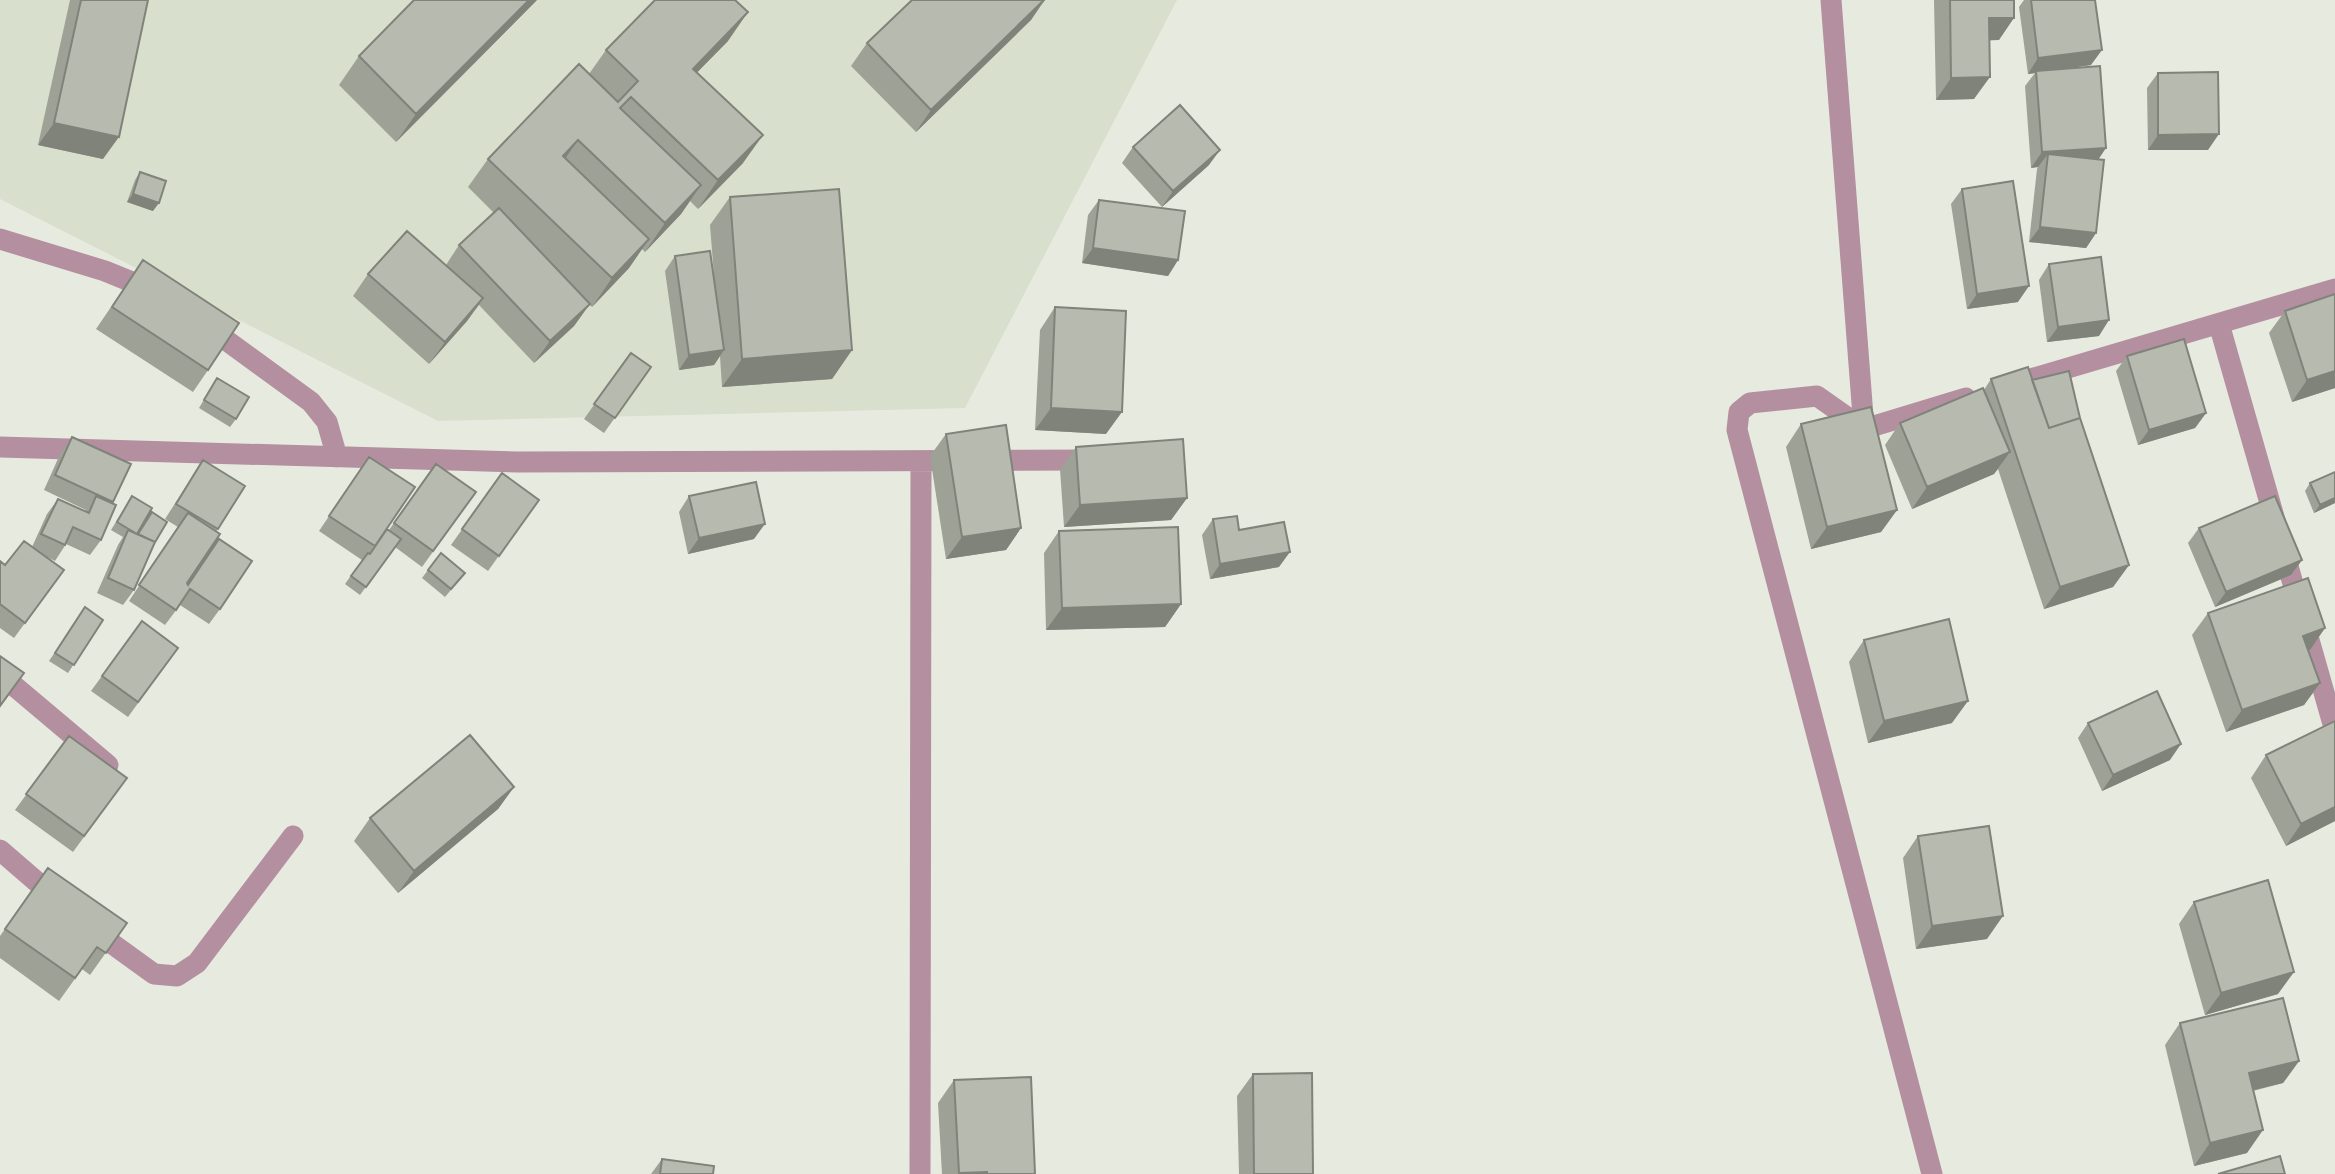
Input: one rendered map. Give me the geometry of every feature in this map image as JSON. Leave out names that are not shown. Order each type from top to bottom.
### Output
[{"type":"street","points":[[1832,0],[1864,429]]},
{"type":"street","points":[[0,239],[115,275],[160,293],[170,300]]},
{"type":"street","points":[[1864,429],[2335,289]]},
{"type":"street","points":[[190,314],[311,402],[327,422],[337,457]]},
{"type":"street","points":[[2219,324],[2335,731]]},
{"type":"street","points":[[1864,429],[1817,396],[1750,403],[1739,412],[1737,430],[1932,1174]]},
{"type":"street","points":[[0,447],[518,462],[1114,460]]},
{"type":"street","points":[[920,1174],[921,461]]},
{"type":"street","points":[[0,674],[108,765]]},
{"type":"street","points":[[0,850],[103,939],[129,958],[154,974],[177,976],[197,963],[293,836]]},
{"type":"shaded area","points":[[0,0],[1177,0],[965,408],[438,421],[0,199]]},
{"type":"building","points":[[81,0],[148,0],[119,137],[54,123]]},
{"type":"building","points":[[414,0],[529,0],[416,114],[359,56]]},
{"type":"building","points":[[655,0],[735,0],[748,12],[693,69],[763,135],[718,180],[631,97],[620,108],[701,185],[665,223],[578,140],[563,156],[649,239],[612,278],[488,159],[579,64],[618,102],[638,81],[606,50]]},
{"type":"building","points":[[912,0],[1044,0],[931,110],[867,43]]},
{"type":"building","points":[[1950,0],[2014,0],[2014,18],[1989,18],[1990,77],[1951,78]]},
{"type":"building","points":[[2031,0],[2095,0],[2102,50],[2038,58]]},
{"type":"building","points":[[2100,66],[2106,148],[2042,152],[2036,71]]},
{"type":"building","points":[[2218,72],[2219,134],[2158,135],[2158,73]]},
{"type":"building","points":[[1180,105],[1220,150],[1173,191],[1133,147]]},
{"type":"building","points":[[2048,154],[2104,160],[2096,233],[2040,227]]},
{"type":"building","points":[[140,172],[166,181],[159,203],[133,194]]},
{"type":"building","points":[[2013,181],[2029,286],[1977,294],[1962,189]]},
{"type":"building","points":[[839,189],[852,350],[742,359],[730,197]]},
{"type":"building","points":[[1099,200],[1185,211],[1178,260],[1093,248]]},
{"type":"building","points":[[499,208],[590,304],[550,341],[459,245]]},
{"type":"building","points":[[407,231],[483,298],[445,342],[368,274]]},
{"type":"building","points":[[710,251],[724,350],[689,355],[675,256]]},
{"type":"building","points":[[2101,257],[2109,320],[2058,327],[2049,264]]},
{"type":"building","points":[[143,260],[239,323],[208,370],[112,307]]},
{"type":"building","points":[[2335,294],[2335,371],[2307,380],[2285,311]]},
{"type":"building","points":[[1055,307],[1126,311],[1122,412],[1051,408]]},
{"type":"building","points":[[2184,339],[2206,413],[2149,430],[2127,356]]},
{"type":"building","points":[[631,353],[651,367],[615,418],[594,404]]},
{"type":"building","points":[[2028,367],[2049,428],[2080,418],[2129,565],[2060,587],[1991,379]]},
{"type":"building","points":[[2069,371],[2080,418],[2049,428],[2032,380]]},
{"type":"building","points":[[217,378],[249,397],[236,419],[204,400]]},
{"type":"building","points":[[1983,388],[2010,452],[1927,487],[1900,423]]},
{"type":"building","points":[[1871,407],[1897,510],[1827,527],[1801,424]]},
{"type":"building","points":[[1006,425],[1021,528],[962,537],[946,434]]},
{"type":"building","points":[[72,437],[131,464],[113,502],[55,475]]},
{"type":"building","points":[[1183,439],[1187,498],[1080,505],[1076,447]]},
{"type":"building","points":[[369,457],[415,487],[375,546],[329,516]]},
{"type":"building","points":[[203,460],[245,486],[218,529],[176,504]]},
{"type":"building","points":[[436,464],[476,492],[433,551],[394,523]]},
{"type":"building","points":[[2335,472],[2335,498],[2320,505],[2310,483]]},
{"type":"building","points":[[502,473],[539,500],[499,556],[462,529]]},
{"type":"building","points":[[756,482],[765,524],[699,538],[689,496]]},
{"type":"building","points":[[96,496],[116,505],[101,540],[73,527],[65,545],[41,534],[58,499],[89,513]]},
{"type":"building","points":[[132,496],[152,508],[137,534],[117,522]]},
{"type":"building","points":[[2275,496],[2302,560],[2226,592],[2199,528]]},
{"type":"building","points":[[152,512],[167,522],[154,544],[155,542],[138,534]]},
{"type":"building","points":[[188,513],[220,534],[188,585],[219,539],[252,561],[220,609],[190,589],[176,610],[139,585]]},
{"type":"building","points":[[1237,516],[1239,530],[1284,522],[1290,552],[1220,564],[1213,519]]},
{"type":"building","points":[[1178,527],[1181,604],[1062,608],[1059,531]]},
{"type":"building","points":[[387,529],[401,539],[366,587],[351,576]]},
{"type":"building","points":[[128,530],[155,542],[134,590],[108,578]]},
{"type":"building","points":[[24,541],[64,570],[25,623],[0,604],[0,561],[5,565]]},
{"type":"building","points":[[441,553],[465,573],[451,589],[428,570]]},
{"type":"building","points":[[2308,578],[2325,628],[2303,636],[2320,683],[2242,710],[2208,613]]},
{"type":"building","points":[[85,607],[103,620],[74,665],[55,653]]},
{"type":"building","points":[[1949,619],[1968,701],[1884,721],[1864,640]]},
{"type":"building","points":[[142,621],[178,648],[138,702],[102,676]]},
{"type":"building","points":[[0,656],[24,673],[0,706]]},
{"type":"building","points":[[2157,691],[2181,744],[2113,775],[2088,723]]},
{"type":"building","points":[[2335,721],[2335,807],[2301,824],[2266,755]]},
{"type":"building","points":[[470,735],[514,787],[414,871],[370,818]]},
{"type":"building","points":[[69,736],[127,778],[84,836],[26,794]]},
{"type":"building","points":[[1989,826],[2003,916],[1932,926],[1918,836]]},
{"type":"building","points":[[48,868],[127,923],[106,953],[97,947],[75,978],[5,929]]},
{"type":"building","points":[[2268,880],[2294,972],[2221,993],[2194,902]]},
{"type":"building","points":[[2283,998],[2299,1061],[2249,1073],[2263,1130],[2210,1143],[2180,1023]]},
{"type":"building","points":[[1312,1073],[1313,1174],[1254,1174],[1253,1074]]},
{"type":"building","points":[[1031,1077],[1035,1174],[959,1173],[954,1080]]},
{"type":"building","points":[[2280,1156],[2285,1174],[2218,1174]]},
{"type":"building","points":[[662,1159],[714,1166],[713,1174],[660,1174]]}]
